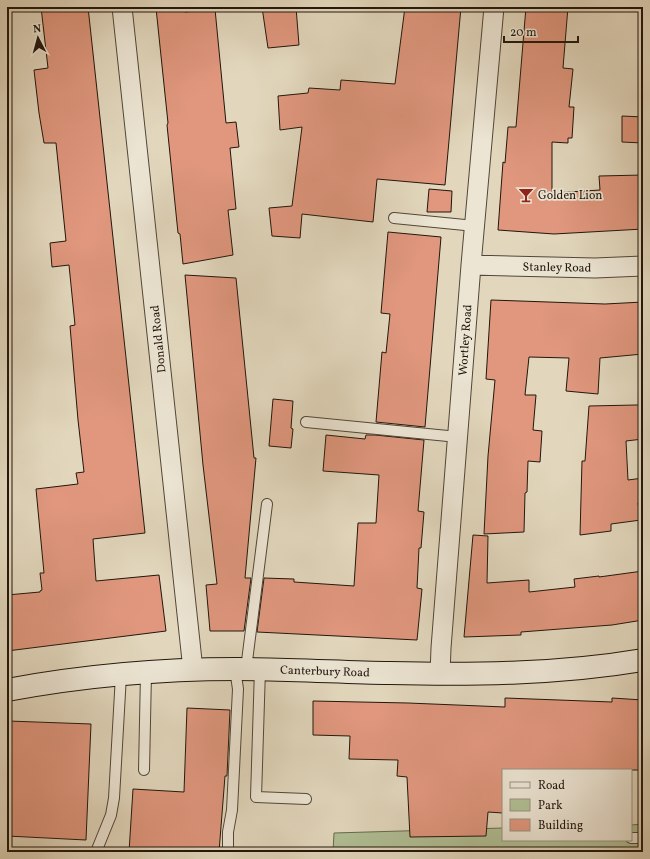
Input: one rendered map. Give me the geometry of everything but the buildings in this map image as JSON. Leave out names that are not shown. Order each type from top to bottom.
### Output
[{"type":"street","name":"Donald Road","points":[[122,7],[193,670]]},
{"type":"street","name":"Wortley Road","points":[[440,674],[471,265],[494,7]]},
{"type":"street","name":"Stanley Road","points":[[471,265],[594,268],[643,266]]},
{"type":"street","name":"Canterbury Road","points":[[7,690],[72,680],[193,670],[247,669],[440,674],[508,673],[585,667],[643,660]]},
{"type":"lane","points":[[394,218],[475,226]]},
{"type":"lane","points":[[306,422],[458,437]]},
{"type":"lane","points":[[267,504],[247,669],[256,797],[306,798]]},
{"type":"lane","points":[[228,852],[228,832],[232,810],[238,689],[247,669]]},
{"type":"lane","points":[[144,770],[146,673]]},
{"type":"lane","points":[[96,852],[111,815],[114,798],[120,675]]},
{"type":"lane","points":[[632,838],[643,838]]},
{"type":"green space","points":[[643,824],[643,852],[333,852],[334,833],[502,828],[502,841],[632,841],[632,825]]},
{"type":"place","name":"Golden Lion","points":[[526,195]]}]
